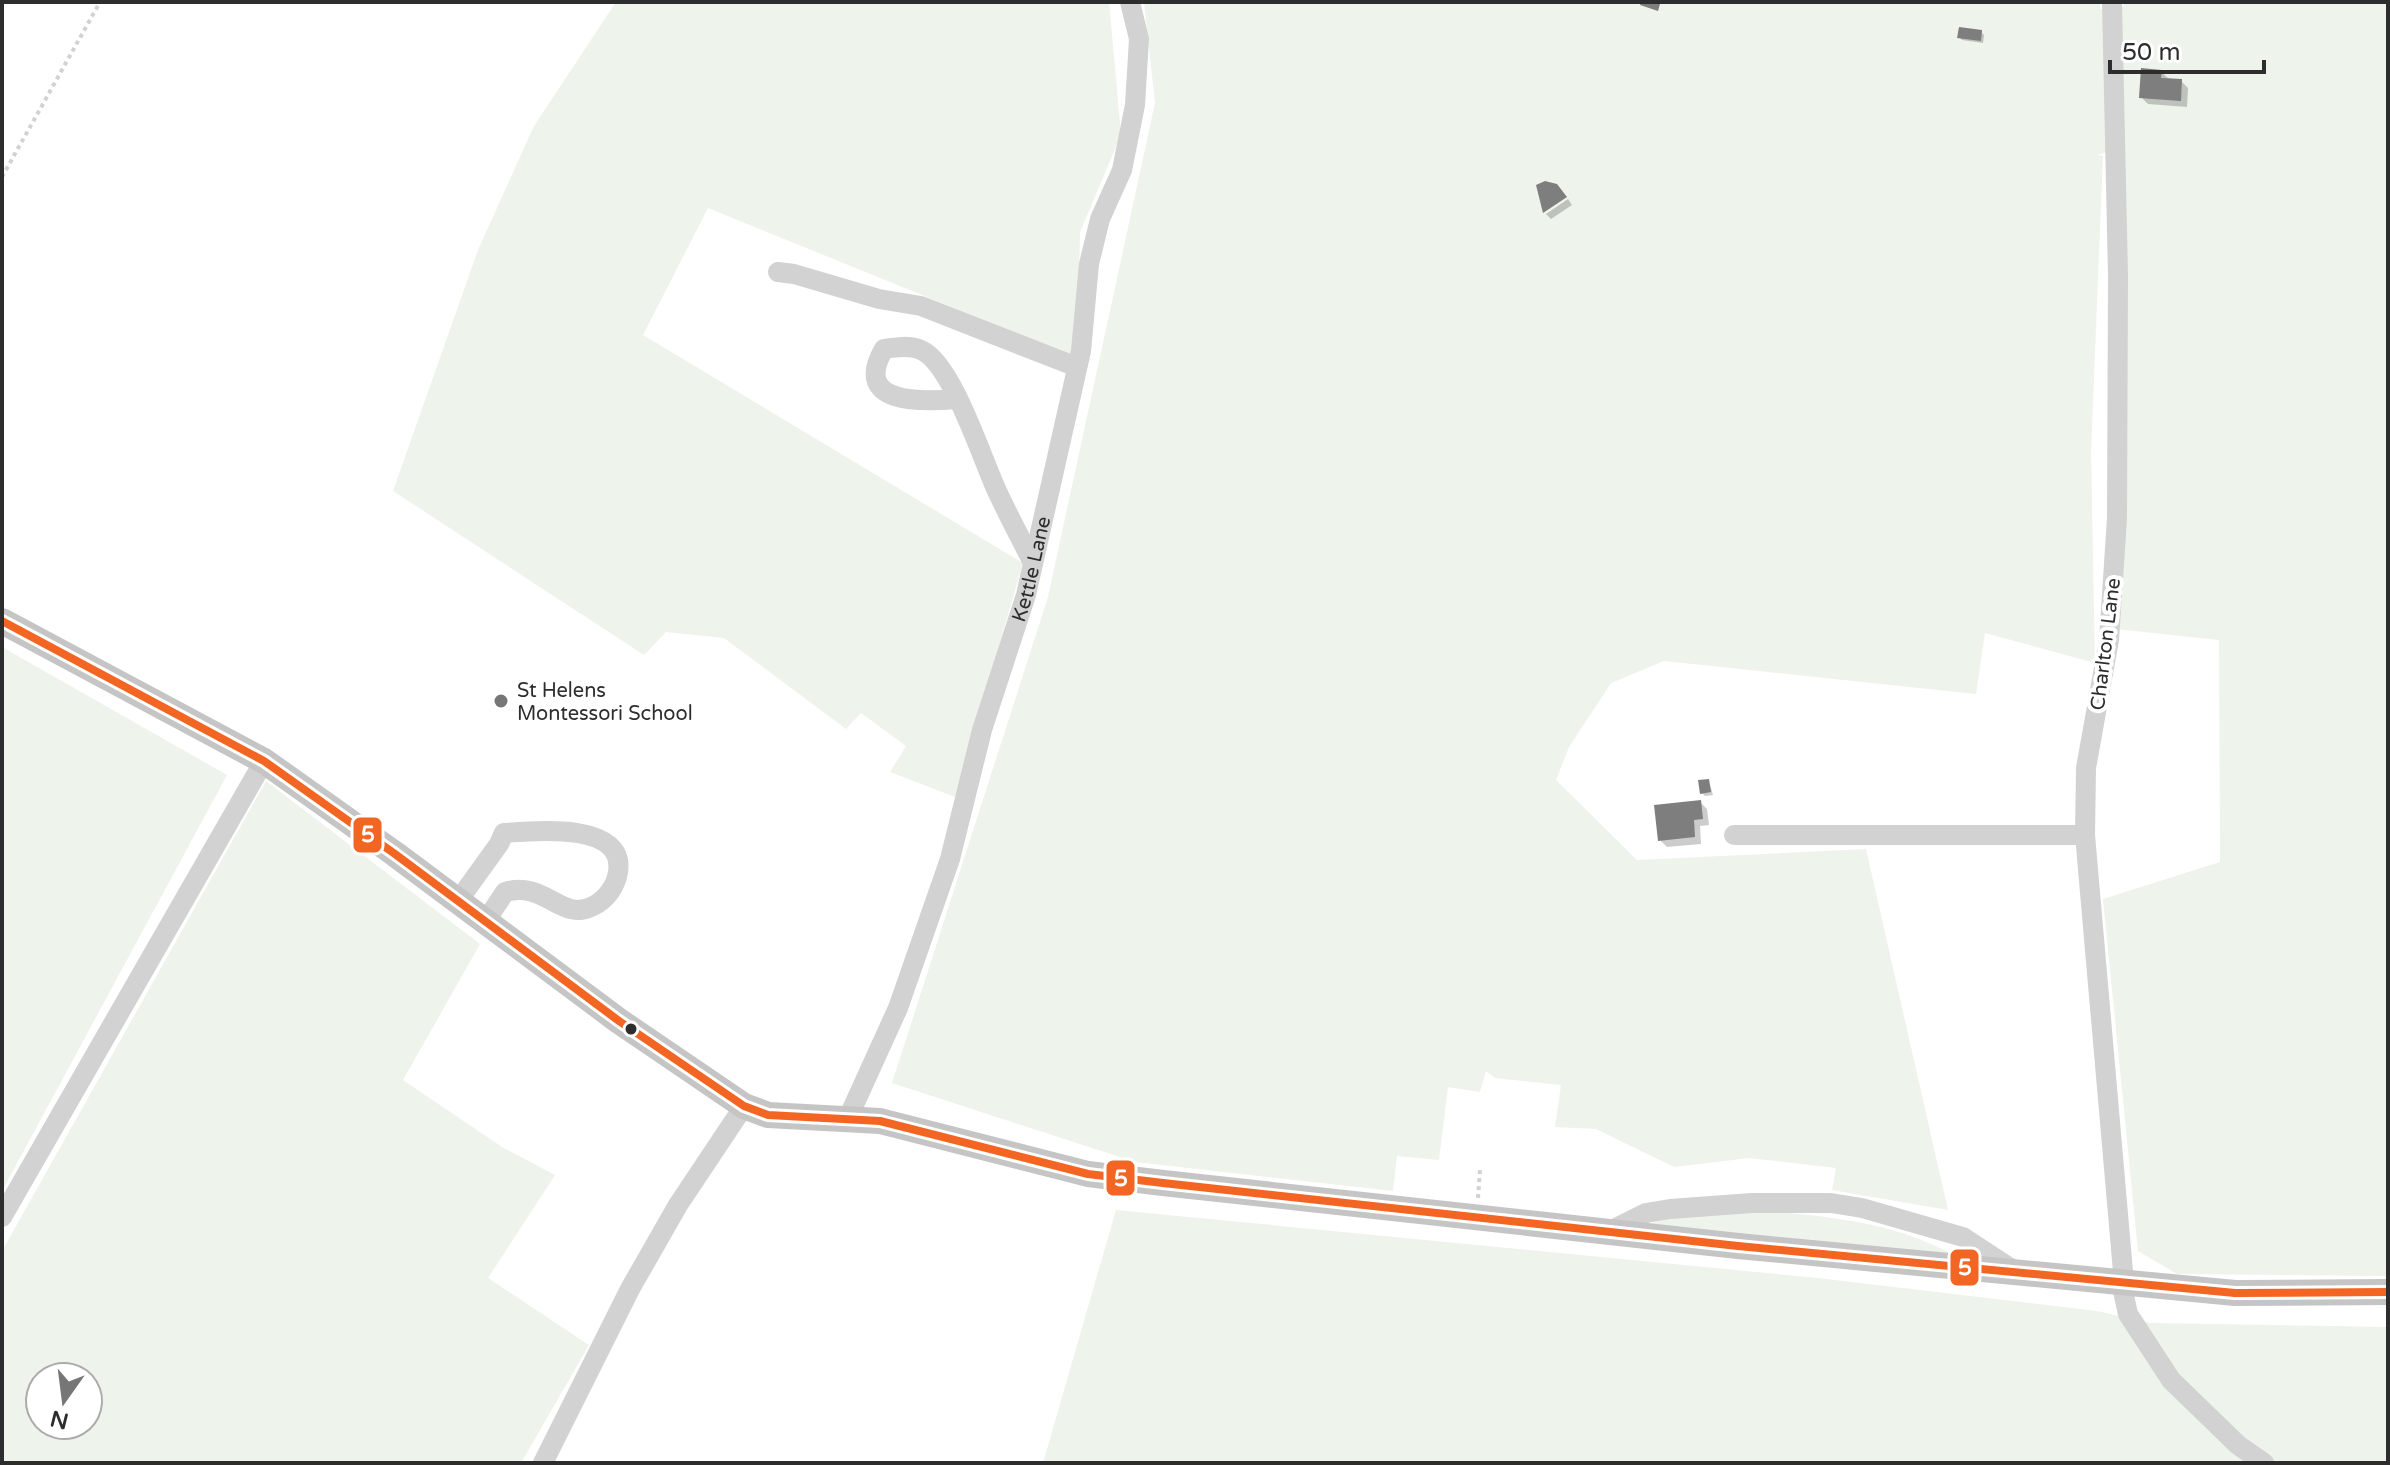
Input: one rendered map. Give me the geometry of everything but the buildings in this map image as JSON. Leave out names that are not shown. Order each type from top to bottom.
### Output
[{"type":"main road","points":[[2,621],[264,761],[619,1021],[744,1106],[768,1115],[880,1121],[1088,1174],[2122,1283],[2235,1293],[2388,1292]]},
{"type":"street","name":"Kettle Lane","points":[[848,1118],[898,1008],[950,859],[982,730],[1026,595],[1077,367],[1089,264],[1100,219],[1122,170],[1135,105],[1139,39],[1130,2]]},
{"type":"street","name":"Charlton Lane","points":[[2112,2],[2118,276],[2117,518],[2109,640],[2086,768],[2085,835],[2122,1283],[2128,1314],[2171,1380],[2238,1445],[2264,1463]]},
{"type":"street","points":[[778,272],[879,299],[921,306],[1077,367]]},
{"type":"street","points":[[957,399],[1033,563]]},
{"type":"street","points":[[2,1217],[264,761]]},
{"type":"street","points":[[458,901],[504,833],[566,830],[591,836],[617,855],[619,868],[615,882],[595,906],[573,910],[537,891],[516,889],[505,892],[485,922]]},
{"type":"street","points":[[1734,835],[2085,835]]},
{"type":"street","points":[[543,1463],[630,1289],[678,1205],[744,1106]]},
{"type":"street","points":[[1610,1231],[1646,1213],[1670,1209],[1752,1203],[1831,1203],[1862,1208],[1963,1237],[2018,1273]]},
{"type":"path","points":[[2,177],[100,2]]},
{"type":"shaded area","points":[[616,2],[1109,2],[1121,135],[1080,232],[1077,358],[708,208],[643,335],[1023,563],[955,797],[890,772],[906,746],[861,713],[846,729],[724,638],[666,632],[644,655],[393,491],[478,250],[534,126]]},
{"type":"shaded area","points":[[1144,2],[2100,2],[2100,9],[2123,7],[2124,2],[2388,2],[2388,1276],[2177,1274],[2138,1251],[2103,899],[2220,862],[2219,640],[2116,629],[2125,147],[2097,155],[2103,156],[2091,452],[2095,663],[1985,633],[1976,694],[1664,661],[1611,683],[1569,747],[1556,780],[1637,860],[1866,849],[1948,1210],[1832,1190],[1836,1168],[1749,1158],[1674,1167],[1596,1129],[1555,1127],[1561,1085],[1495,1078],[1486,1071],[1480,1092],[1448,1087],[1439,1160],[1397,1156],[1393,1191],[1135,1162],[892,1083],[1048,597],[1155,103]]},
{"type":"shaded area","points":[[2,647],[227,775],[2,1191]]},
{"type":"shaded area","points":[[266,781],[480,944],[403,1080],[502,1147],[555,1175],[488,1278],[589,1345],[521,1463],[2,1463],[2,1251]]},
{"type":"shaded area","points":[[1734,1209],[1822,1217],[1879,1227],[1934,1245],[1960,1259],[1649,1224],[1678,1214]]},
{"type":"shaded area","points":[[1116,1210],[1818,1278],[2097,1311],[2150,1323],[2388,1327],[2388,1463],[1043,1463]]},
{"type":"transit line","name":"5","points":[[2,621],[264,761],[619,1021],[744,1106],[768,1115],[880,1121],[1088,1174],[1738,1246],[2235,1293],[2388,1292]]},
{"type":"place","name":"St Helens Montessori School","points":[[501,701]]}]
